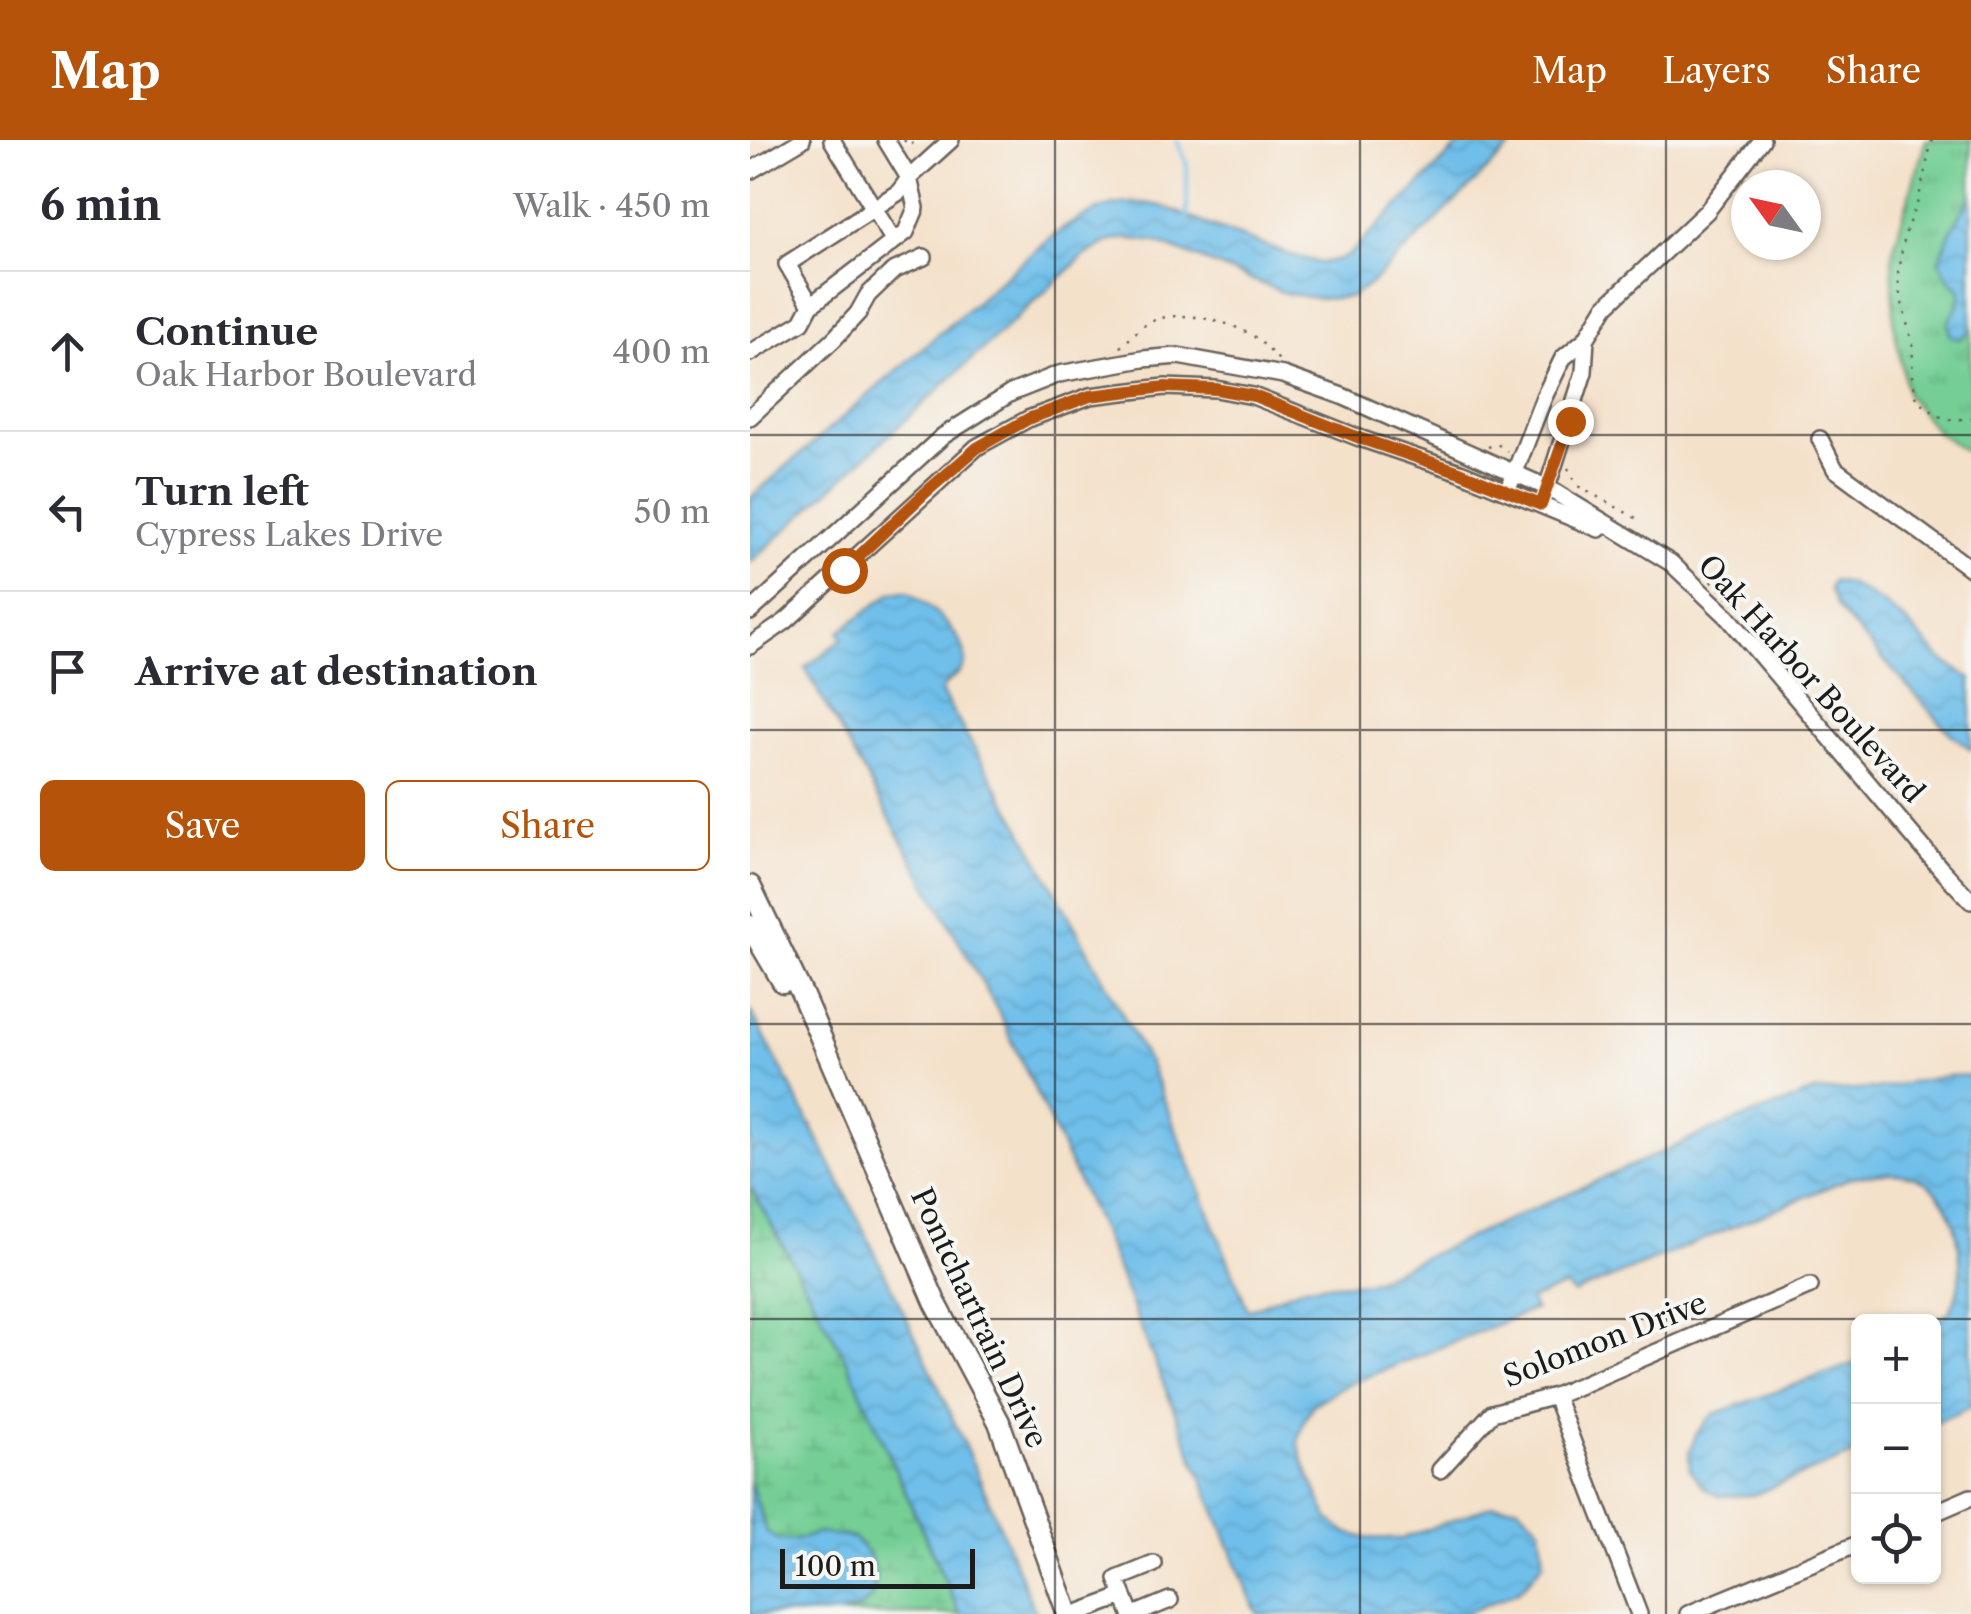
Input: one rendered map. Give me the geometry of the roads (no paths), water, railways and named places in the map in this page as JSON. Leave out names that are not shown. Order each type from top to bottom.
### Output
[{"type":"main road","name":"Pontchartrain Drive","points":[[750,886],[802,994],[936,1302],[1000,1422],[1068,1614]]},
{"type":"main road","name":"Pontchartrain Drive","points":[[750,926],[825,1052]]},
{"type":"street","points":[[750,171],[802,140]]},
{"type":"street","points":[[832,140],[894,241]]},
{"type":"street","points":[[750,352],[802,322],[811,305],[906,232],[916,208],[909,178],[886,140]]},
{"type":"street","points":[[811,305],[787,264],[899,192],[951,140]]},
{"type":"street","points":[[1508,492],[1544,397],[1564,358],[1586,339],[1606,306],[1707,211],[1762,140]]},
{"type":"street","points":[[750,417],[834,339],[858,313],[868,295],[893,271],[924,257]]},
{"type":"street","points":[[1541,505],[1584,372],[1586,339]]},
{"type":"street","name":"Oak Harbor Boulevard","points":[[750,612],[943,436],[1012,393],[1059,374],[1178,356],[1283,374],[1342,396],[1548,488],[1671,563],[1728,617],[1971,900]]},
{"type":"street","name":"Oak Harbor Boulevard","points":[[750,646],[786,621],[977,448],[1028,419],[1090,396],[1165,387],[1216,389],[1254,396],[1460,472],[1643,547]]},
{"type":"street","points":[[1820,439],[1835,469],[1971,569]]},
{"type":"street","name":"Solomon Drive","points":[[1440,1470],[1492,1413],[1555,1396],[1810,1286]]},
{"type":"street","points":[[1555,1396],[1639,1614]]},
{"type":"street","points":[[1941,1510],[1971,1498]]},
{"type":"street","points":[[1688,1614],[1851,1547]]},
{"type":"street","points":[[1154,1564],[1116,1579],[1134,1614],[1170,1600]]},
{"type":"street","points":[[1076,1614],[1124,1596]]},
{"type":"water","points":[[1464,140],[1518,140],[1374,281],[1351,297],[1321,299],[1285,293],[1157,242],[1126,238],[1107,242],[1084,256],[750,563],[750,498],[1047,240],[1080,218],[1114,205],[1150,204],[1285,253],[1320,263],[1339,260],[1349,255]]},
{"type":"water","points":[[1971,196],[1971,330],[1960,339],[1950,335],[1948,323],[1961,290],[1948,278],[1939,261]]},
{"type":"water","points":[[1833,581],[1851,585],[1881,602],[1942,660],[1971,679],[1971,749],[1951,734],[1837,608],[1829,588]]},
{"type":"water","points":[[907,591],[937,613],[963,648],[962,669],[941,692],[1020,826],[1151,1067],[1248,1310],[1305,1286],[1368,1282],[1707,1132],[1814,1092],[1877,1089],[1971,1075],[1971,1407],[1941,1420],[1941,1318],[1951,1309],[1960,1274],[1957,1233],[1950,1214],[1928,1184],[1912,1176],[1889,1173],[1850,1178],[1573,1294],[1566,1286],[1530,1300],[1535,1309],[1342,1387],[1313,1405],[1298,1442],[1329,1520],[1348,1533],[1366,1538],[1401,1539],[1493,1505],[1518,1506],[1540,1527],[1544,1562],[1519,1591],[1464,1614],[1257,1614],[1103,1235],[998,1011],[805,668],[843,638],[839,632],[892,592]]},
{"type":"water","points":[[750,1010],[902,1308],[1036,1614],[960,1614],[847,1361],[750,1186]]},
{"type":"water","points":[[1851,1365],[1851,1456],[1753,1495],[1719,1496],[1704,1488],[1690,1470],[1689,1453],[1697,1433],[1714,1414]]},
{"type":"water","points":[[750,1481],[766,1531],[777,1539],[793,1541],[819,1533],[854,1538],[870,1556],[876,1576],[872,1596],[859,1609],[839,1614],[750,1614]]},
{"type":"waterway","points":[[1177,140],[1187,165],[1187,217]]}]
